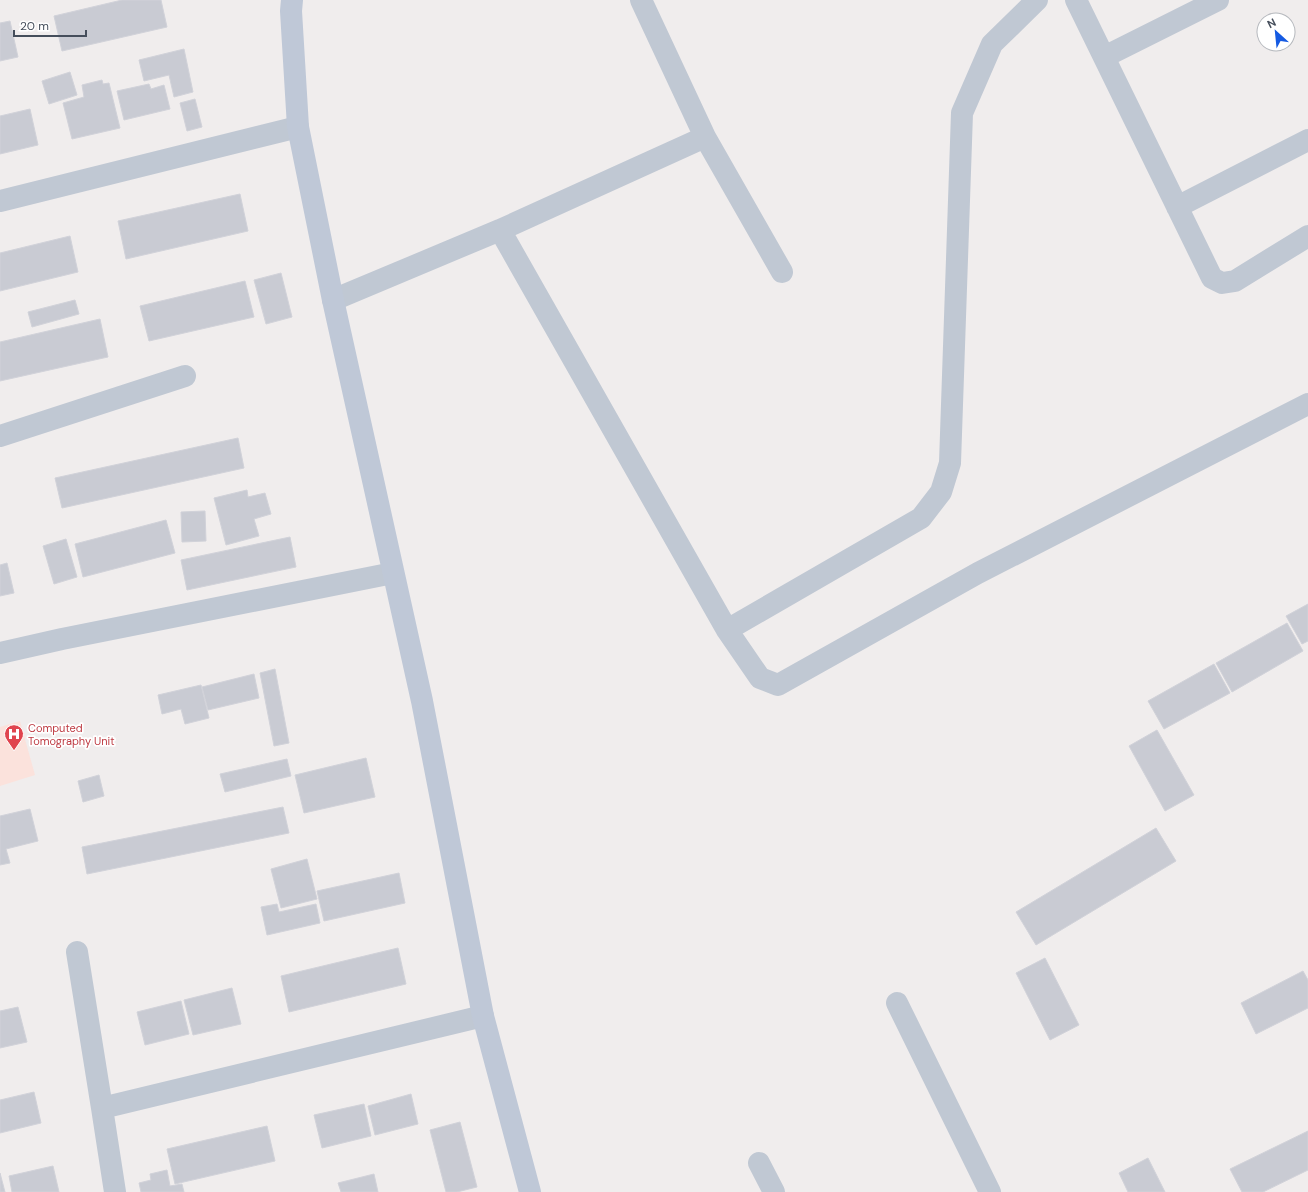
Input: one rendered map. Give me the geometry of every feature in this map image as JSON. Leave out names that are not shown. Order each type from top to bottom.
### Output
[{"type":"street","points":[[292,0],[291,11],[298,127],[333,300],[422,701],[482,1016],[530,1192]]},
{"type":"street","points":[[641,0],[705,137],[782,272]]},
{"type":"street","points":[[727,630],[921,518],[940,492],[950,462],[962,113],[992,44],[1037,0]]},
{"type":"street","points":[[1076,0],[1212,278],[1222,283],[1235,281],[1308,236]]},
{"type":"street","points":[[1104,57],[1218,0]]},
{"type":"street","points":[[0,201],[298,127]]},
{"type":"street","points":[[333,300],[500,230],[705,137]]},
{"type":"street","points":[[1177,207],[1308,140]]},
{"type":"street","points":[[500,230],[727,630],[760,678],[778,685],[978,573],[1308,404]]},
{"type":"street","points":[[0,436],[185,376]]},
{"type":"street","points":[[0,653],[393,573]]},
{"type":"street","points":[[77,952],[114,1192]]},
{"type":"street","points":[[897,1003],[990,1192]]},
{"type":"street","points":[[102,1108],[482,1016]]},
{"type":"street","points":[[759,1163],[774,1192]]},
{"type":"shaded area","name":"Computed Tomography Unit","points":[[20,721],[35,775],[0,786],[0,727]]},
{"type":"building","points":[[122,0],[161,0],[167,27],[62,51],[54,16]]},
{"type":"building","points":[[10,21],[18,57],[0,61],[0,23]]},
{"type":"building","points":[[184,49],[193,92],[174,97],[169,75],[144,81],[139,60]]},
{"type":"building","points":[[70,72],[77,95],[49,104],[42,81]]},
{"type":"building","points":[[102,80],[103,84],[109,83],[120,128],[72,139],[63,103],[84,97],[82,85]]},
{"type":"building","points":[[149,84],[151,89],[164,85],[170,109],[124,120],[117,91]]},
{"type":"building","points":[[195,99],[202,127],[187,131],[180,103]]},
{"type":"building","points":[[30,109],[38,145],[0,154],[0,116]]},
{"type":"building","points":[[240,194],[248,231],[126,259],[118,221]]},
{"type":"building","points":[[70,236],[78,272],[0,291],[0,253]]},
{"type":"building","points":[[281,273],[292,317],[266,324],[254,280]]},
{"type":"building","points":[[245,281],[254,317],[149,341],[140,306]]},
{"type":"building","points":[[75,300],[79,314],[32,327],[28,312]]},
{"type":"building","points":[[100,319],[108,357],[0,381],[0,342]]},
{"type":"building","points":[[238,438],[244,468],[62,508],[55,478]]},
{"type":"building","points":[[247,490],[248,497],[265,493],[271,514],[254,519],[259,536],[226,545],[214,498]]},
{"type":"building","points":[[205,511],[206,541],[182,542],[181,512]]},
{"type":"building","points":[[166,520],[175,553],[83,577],[75,544]]},
{"type":"building","points":[[290,537],[296,567],[187,590],[181,560]]},
{"type":"building","points":[[66,539],[77,577],[54,584],[43,546]]},
{"type":"building","points":[[7,563],[14,593],[0,596],[0,565]]},
{"type":"building","points":[[1308,604],[1308,641],[1302,644],[1286,616]]},
{"type":"building","points":[[1287,623],[1303,651],[1232,692],[1216,663]]},
{"type":"building","points":[[1214,664],[1230,693],[1164,729],[1148,701]]},
{"type":"building","points":[[275,669],[289,743],[274,746],[260,673]]},
{"type":"building","points":[[254,674],[259,698],[208,710],[202,687]]},
{"type":"building","points":[[201,685],[209,718],[185,724],[181,709],[162,714],[158,695]]},
{"type":"building","points":[[1157,730],[1194,795],[1165,811],[1129,746]]},
{"type":"building","points":[[366,758],[375,797],[304,813],[295,775]]},
{"type":"building","points":[[287,759],[291,776],[225,792],[220,774]]},
{"type":"building","points":[[99,775],[104,796],[83,802],[78,781]]},
{"type":"building","points":[[283,807],[289,833],[87,874],[82,847]]},
{"type":"building","points":[[30,809],[38,841],[6,849],[10,863],[0,865],[0,816]]},
{"type":"building","points":[[1156,828],[1176,861],[1036,945],[1016,912]]},
{"type":"building","points":[[307,859],[317,899],[281,908],[271,869]]},
{"type":"building","points":[[399,873],[405,903],[324,921],[317,891]]},
{"type":"building","points":[[277,904],[279,912],[316,904],[320,923],[267,935],[261,907]]},
{"type":"building","points":[[398,948],[406,984],[289,1012],[281,976]]},
{"type":"building","points":[[1045,958],[1079,1025],[1050,1040],[1016,973]]},
{"type":"building","points":[[1303,971],[1308,980],[1308,1008],[1256,1034],[1241,1003]]},
{"type":"building","points":[[232,988],[241,1024],[193,1035],[184,1000]]},
{"type":"building","points":[[181,1001],[189,1034],[145,1045],[137,1012]]},
{"type":"building","points":[[18,1007],[27,1042],[0,1048],[0,1011]]},
{"type":"building","points":[[34,1092],[41,1123],[0,1133],[0,1100]]},
{"type":"building","points":[[411,1094],[418,1124],[375,1135],[368,1106]]},
{"type":"building","points":[[364,1104],[371,1136],[322,1148],[314,1115]]},
{"type":"building","points":[[460,1122],[477,1187],[457,1192],[446,1192],[430,1130]]},
{"type":"building","points":[[267,1126],[275,1161],[175,1184],[167,1149]]},
{"type":"building","points":[[1308,1131],[1308,1170],[1263,1192],[1242,1192],[1230,1169]]},
{"type":"building","points":[[1148,1158],[1165,1192],[1128,1192],[1119,1173]]},
{"type":"building","points":[[53,1166],[59,1192],[12,1192],[9,1176]]},
{"type":"building","points":[[167,1170],[170,1186],[182,1184],[184,1192],[141,1192],[139,1183],[151,1180],[150,1174]]},
{"type":"building","points":[[0,1173],[5,1192],[0,1192]]},
{"type":"building","points":[[374,1174],[378,1192],[341,1192],[338,1183]]},
{"type":"place","name":"Computed Tomography Unit","points":[[14,751]]}]
